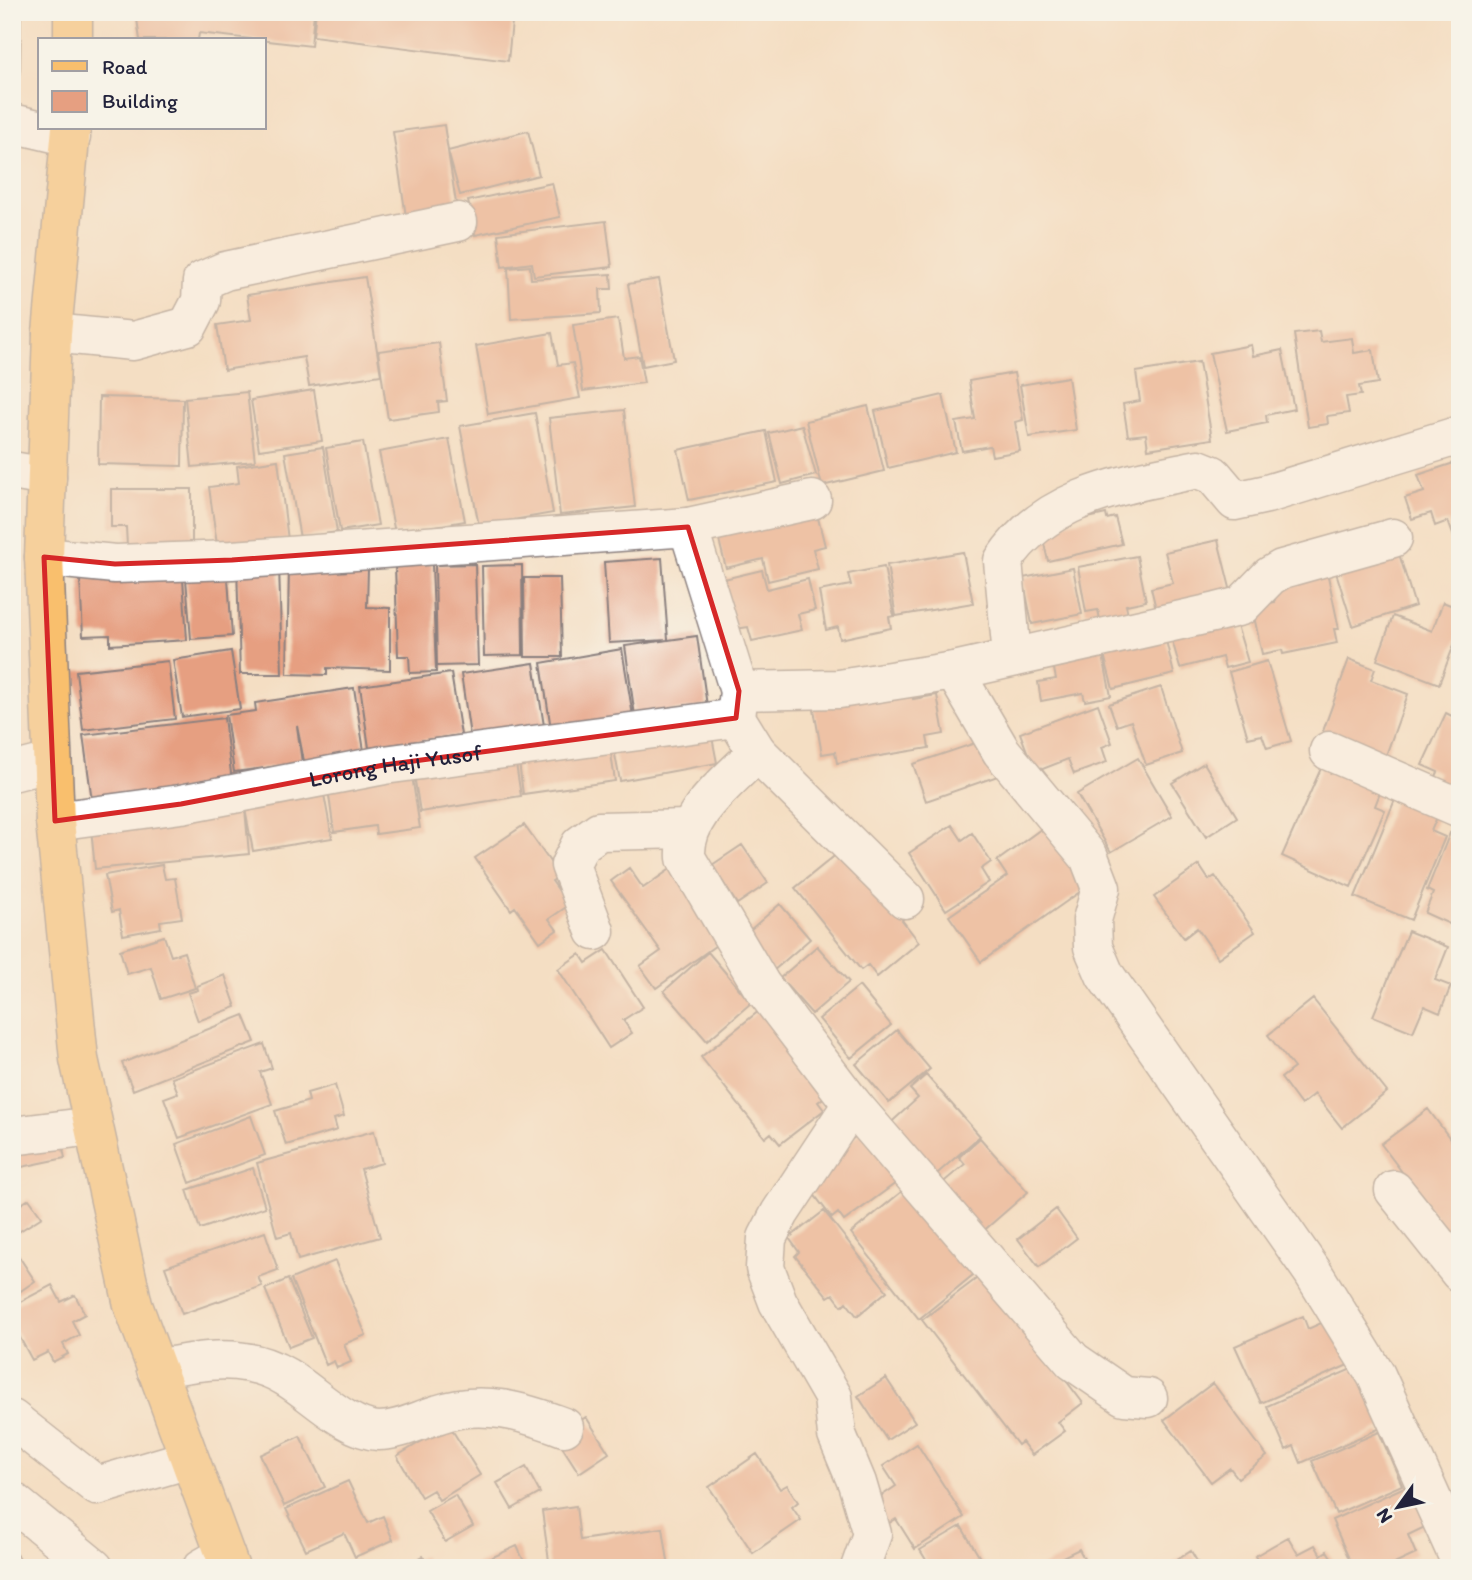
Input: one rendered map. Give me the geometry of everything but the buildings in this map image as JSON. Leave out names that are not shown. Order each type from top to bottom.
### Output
[{"type":"main road","points":[[73,12],[73,38]]},
{"type":"main road","points":[[71,132],[52,333],[30,474],[44,557],[55,821],[79,1059],[133,1305],[189,1459],[219,1564]]},
{"type":"street","points":[[12,122],[38,126]]},
{"type":"street","points":[[52,333],[132,341],[188,326],[201,301],[202,281],[225,271],[458,222]]},
{"type":"street","points":[[1012,656],[1003,561],[1034,525],[1102,489],[1198,469],[1213,475],[1235,501],[1267,495],[1460,435]]},
{"type":"street","points":[[44,557],[115,564],[232,560],[688,527],[812,500]]},
{"type":"street","points":[[688,527],[737,705],[757,752],[905,899]]},
{"type":"street","name":"Lorong Haji Yusof","points":[[55,821],[181,804],[384,765],[954,671],[1241,606],[1270,576],[1282,569],[1393,538]]},
{"type":"street","points":[[954,671],[1001,751],[1089,857],[1101,888],[1092,920],[1093,947],[1105,975],[1312,1270],[1368,1364],[1460,1561]]},
{"type":"street","points":[[1329,751],[1460,808]]},
{"type":"street","points":[[757,752],[706,803],[689,829],[685,843],[686,858],[761,985],[852,1104],[1073,1361],[1107,1387],[1125,1396],[1148,1398]]},
{"type":"street","points":[[12,772],[51,762]]},
{"type":"street","points":[[595,931],[570,865],[580,845],[599,831],[689,829]]},
{"type":"street","points":[[852,1104],[780,1213],[767,1238],[765,1268],[778,1302],[833,1397],[838,1435],[857,1483],[872,1534],[860,1568]]},
{"type":"street","points":[[12,1136],[93,1126]]},
{"type":"street","points":[[1394,1190],[1460,1273]]},
{"type":"street","points":[[156,1369],[205,1359],[233,1359],[256,1365],[286,1376],[323,1405],[375,1431],[407,1426],[468,1407],[523,1412],[564,1427]]},
{"type":"street","points":[[12,1419],[97,1486],[189,1459]]},
{"type":"street","points":[[12,1501],[94,1568]]},
{"type":"highlighted area","points":[[688,527],[739,691],[736,718],[384,765],[181,804],[55,821],[44,557],[115,564],[232,560]]}]
